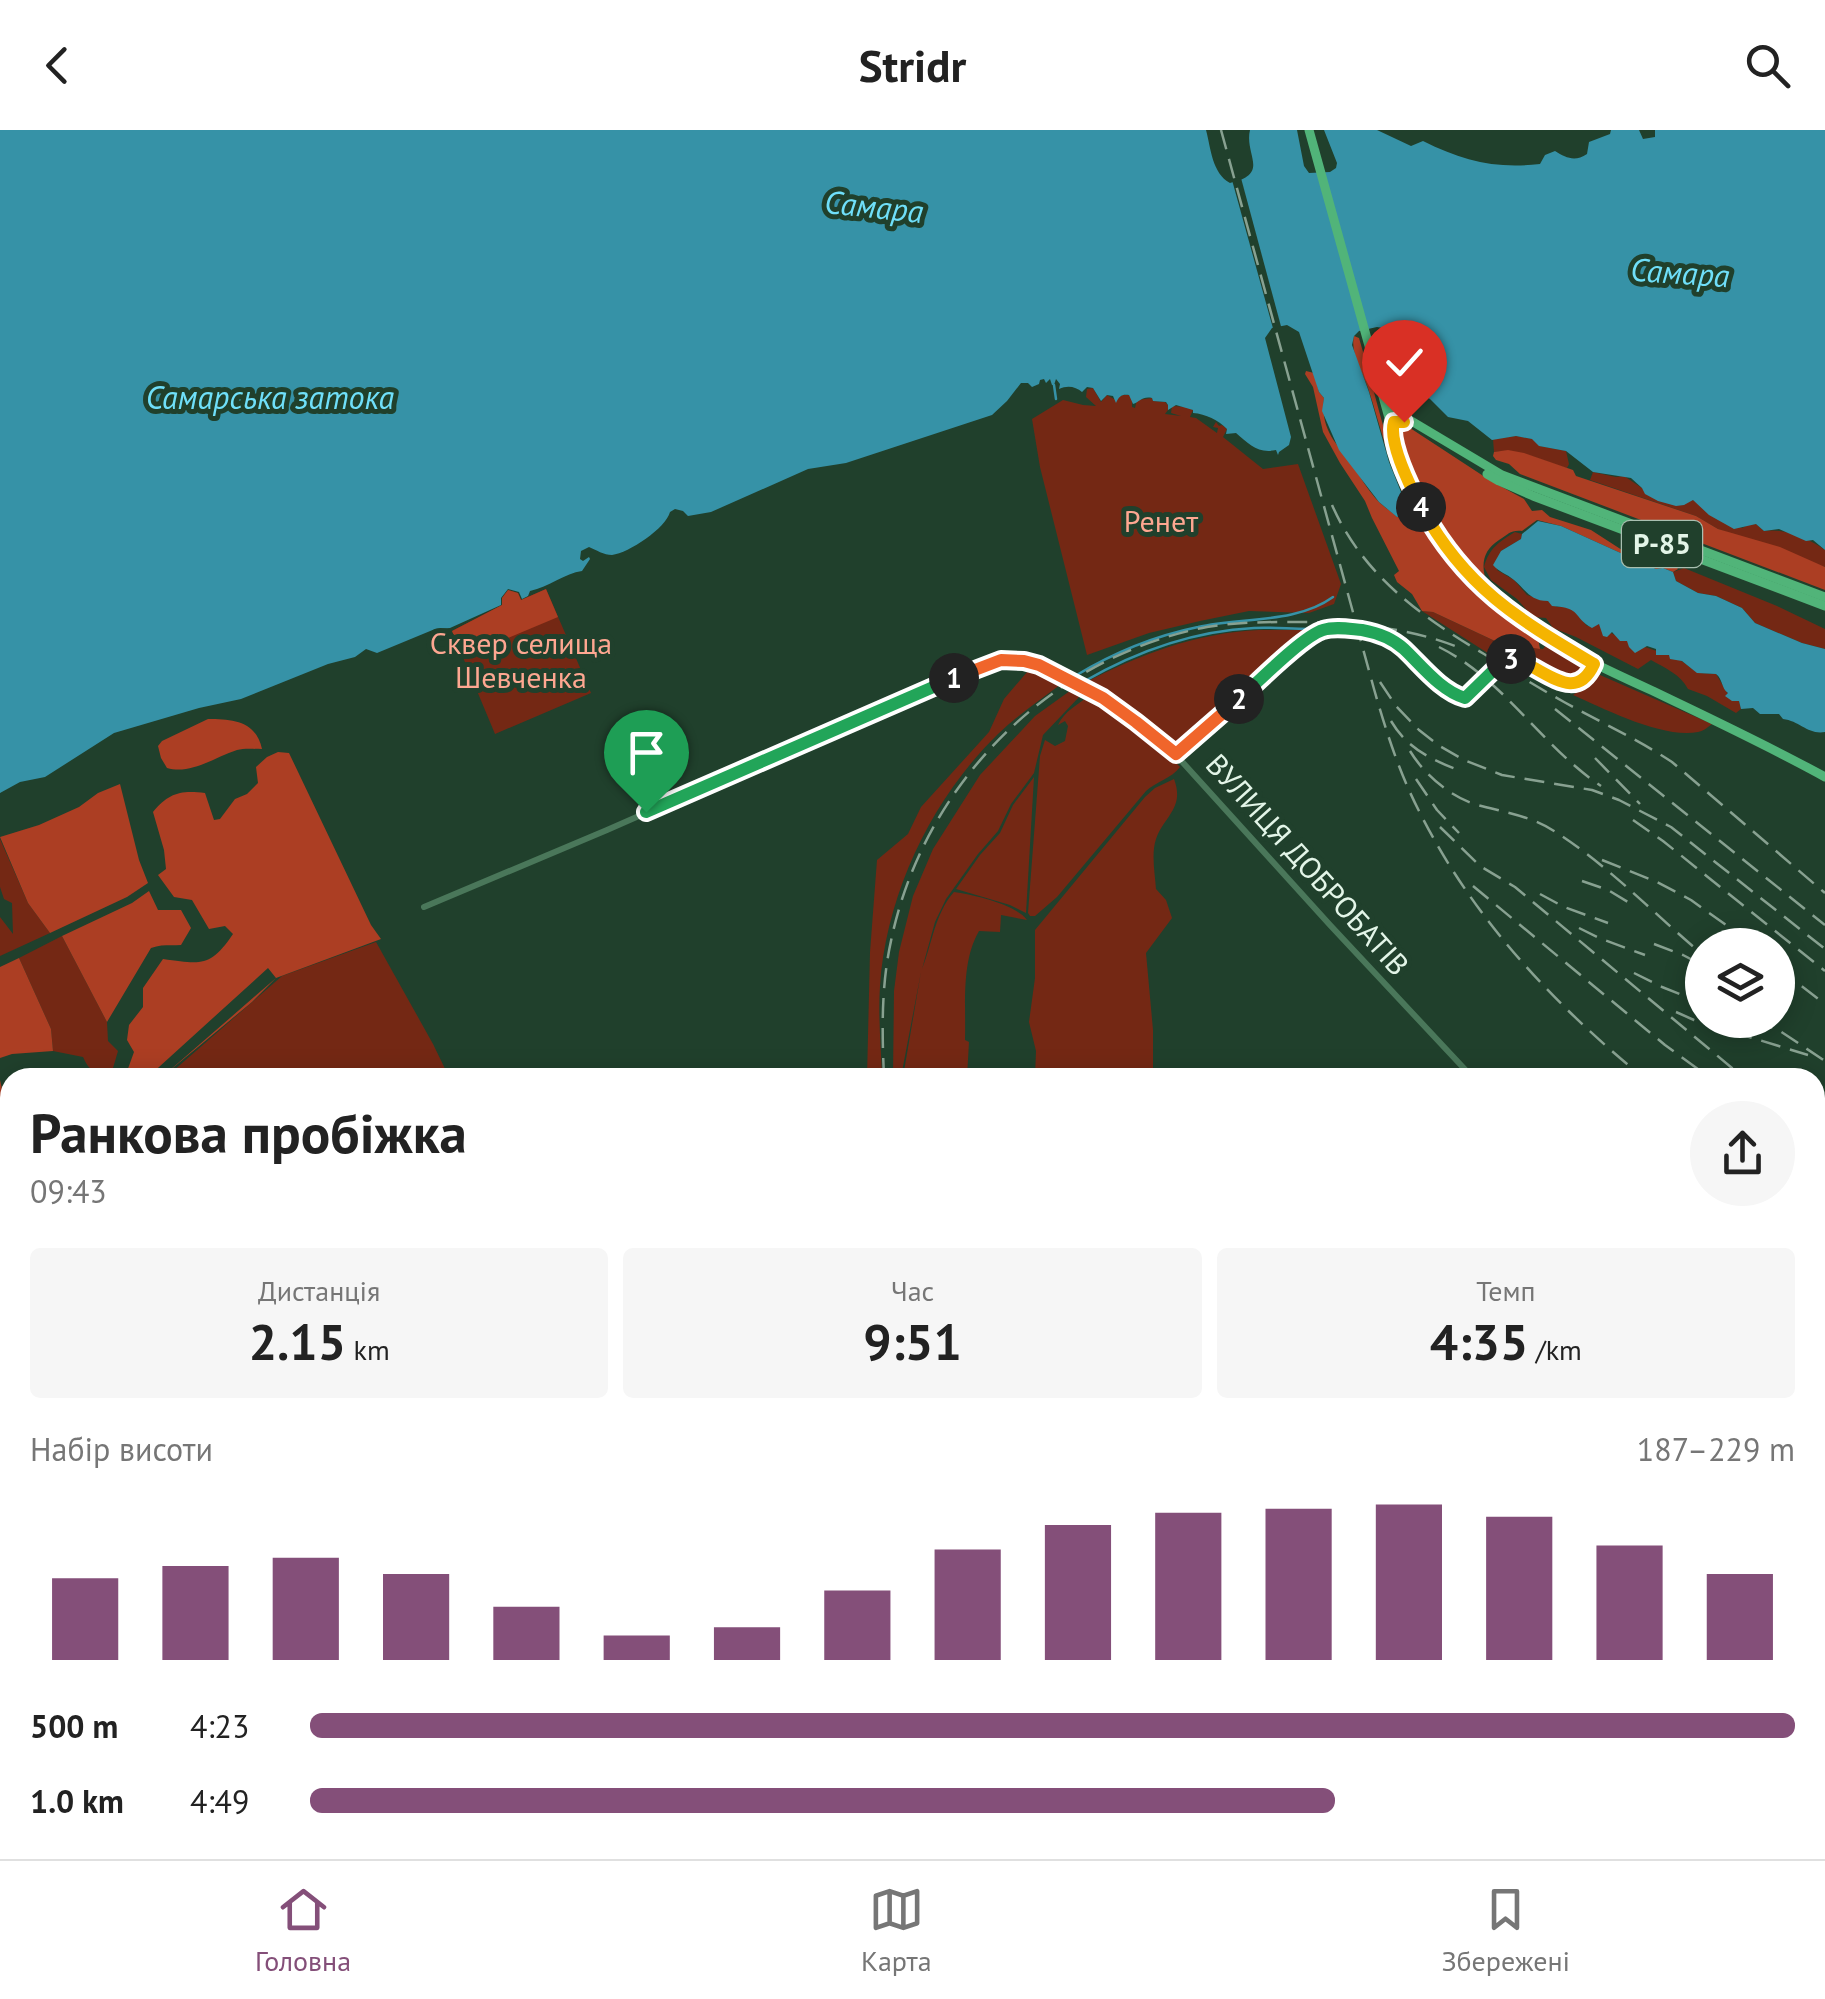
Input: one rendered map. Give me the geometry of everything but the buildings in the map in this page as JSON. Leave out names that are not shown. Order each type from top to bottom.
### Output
[{"type":"main road","name":"Р-85","points":[[1309,130],[1381,395],[1389,411],[1502,475],[1825,598]]},
{"type":"main road","points":[[1389,411],[1401,460],[1418,500],[1440,539],[1492,597],[1544,635],[1594,664],[1825,776]]},
{"type":"main road","name":"Р-85","points":[[1395,426],[1415,427],[1502,483],[1825,606]]},
{"type":"street","name":"ВУЛИЦЯ ДОБРОБАТІВ","points":[[1464,1068],[1176,754],[1304,641],[1327,629],[1366,631],[1391,639],[1444,686],[1465,698],[1510,658],[1570,684],[1590,674],[1594,664]]},
{"type":"street","points":[[424,907],[993,662],[1024,661],[1048,669],[1103,698],[1176,754]]},
{"type":"green space","name":"Ренет","points":[[1093,388],[1101,402],[1107,395],[1114,399],[1129,395],[1135,408],[1137,400],[1152,398],[1168,405],[1165,414],[1181,416],[1171,413],[1172,406],[1187,407],[1193,410],[1190,417],[1217,433],[1218,428],[1213,427],[1216,422],[1227,429],[1223,437],[1263,469],[1298,464],[1341,584],[1334,604],[1309,613],[1249,611],[1200,621],[1149,633],[1087,655],[1040,467],[1032,419],[1063,400],[1096,406],[1086,397],[1087,389]]},
{"type":"green space","points":[[1516,436],[1566,451],[1567,468],[1522,453],[1494,452],[1493,439]]},
{"type":"green space","points":[[1593,472],[1624,476],[1642,488],[1686,503],[1693,500],[1742,528],[1756,524],[1764,531],[1804,538],[1825,550],[1825,567],[1718,529],[1696,516],[1590,480]]},
{"type":"green space","points":[[1515,532],[1522,534],[1521,539],[1501,551],[1497,570],[1514,580],[1527,595],[1574,610],[1587,626],[1599,624],[1626,640],[1680,660],[1697,672],[1716,674],[1728,694],[1739,701],[1741,709],[1736,713],[1688,689],[1676,675],[1651,660],[1638,669],[1553,628],[1546,618],[1533,617],[1491,580],[1484,567],[1495,546]]},
{"type":"green space","points":[[1684,568],[1825,629],[1825,649],[1755,623],[1742,608],[1676,581],[1673,572]]},
{"type":"green space","name":"Сквер селища Шевченка","points":[[546,589],[591,693],[495,734],[452,631],[502,605],[508,590],[518,593],[521,600]]},
{"type":"green space","points":[[1422,611],[1433,612],[1495,641],[1543,649],[1549,641],[1586,662],[1588,669],[1579,678],[1566,680],[1518,655],[1509,653],[1497,659]]},
{"type":"green space","points":[[1259,630],[1312,630],[1179,745],[1168,742],[1116,703],[1082,684],[1168,647]]},
{"type":"green space","points":[[1033,665],[1064,682],[1006,727],[974,759],[916,850],[884,951],[879,1020],[882,1068],[867,1068],[877,860],[908,834],[921,807],[989,732],[1004,699]]},
{"type":"green space","points":[[1600,675],[1712,724],[1698,732],[1668,731],[1573,695]]},
{"type":"green space","points":[[1074,688],[1081,695],[1043,735],[1034,773],[1011,804],[998,831],[946,899],[935,922],[922,969],[938,919],[954,892],[1004,905],[1027,920],[1001,915],[1000,932],[979,931],[973,943],[966,984],[968,1068],[905,1068],[921,972],[903,1068],[893,1068],[894,991],[913,896],[933,849],[980,775],[1035,716]]},
{"type":"green space","points":[[1090,695],[1150,734],[1180,767],[1146,791],[1057,897],[1030,916],[1040,756],[1045,740],[1055,746],[1065,741],[1068,726],[1065,721],[1058,725]]},
{"type":"green space","points":[[1034,777],[1026,913],[956,889],[1000,833],[1013,805]]},
{"type":"green space","points":[[1174,779],[1177,797],[1156,839],[1154,857],[1156,889],[1166,900],[1172,918],[1146,953],[1153,1068],[1035,1068],[1029,1022],[1035,978],[1035,930],[1155,788]]},
{"type":"green space","points":[[0,839],[28,903],[50,933],[0,956],[0,917],[13,934],[12,903],[4,899],[0,887]]},
{"type":"green space","points":[[62,936],[107,1022],[108,1041],[118,1051],[113,1068],[90,1068],[83,1057],[53,1051],[51,1029],[19,958]]},
{"type":"green space","points":[[376,942],[445,1068],[176,1068],[282,976]]},
{"type":"shaded area","points":[[1354,336],[1359,338],[1400,478],[1417,514],[1466,579],[1499,611],[1538,638],[1540,649],[1495,641],[1433,612],[1422,611],[1412,594],[1397,582],[1394,575],[1399,571],[1365,501],[1323,432],[1313,387],[1305,374],[1314,373],[1324,398],[1328,429],[1372,495],[1397,517],[1413,514],[1357,362]]},
{"type":"shaded area","points":[[1397,423],[1524,499],[1532,511],[1542,510],[1550,517],[1591,530],[1622,550],[1634,549],[1673,562],[1678,569],[1656,569],[1561,526],[1537,520],[1490,547],[1482,583],[1428,509],[1401,448],[1394,425]]},
{"type":"shaded area","points":[[1508,450],[1696,516],[1718,529],[1780,547],[1825,567],[1825,590],[1520,474],[1493,456],[1494,452]]},
{"type":"shaded area","points":[[546,589],[558,617],[463,657],[452,631],[502,605],[508,590],[518,593],[521,600]]},
{"type":"shaded area","points":[[208,719],[234,721],[249,727],[262,749],[237,750],[185,769],[167,768],[158,746],[162,741]]},
{"type":"shaded area","points":[[278,752],[289,753],[381,939],[276,978],[268,968],[158,1068],[128,1068],[134,1052],[127,1040],[129,1025],[143,1007],[143,988],[163,959],[204,961],[218,953],[233,934],[225,926],[209,929],[192,900],[174,897],[158,875],[166,869],[153,812],[176,794],[205,793],[214,820],[220,819],[235,799],[258,783],[256,767]]},
{"type":"shaded area","points":[[120,784],[148,883],[50,933],[28,903],[0,837],[39,825]]},
{"type":"shaded area","points":[[149,891],[158,910],[181,910],[191,928],[181,945],[151,948],[107,1022],[62,936]]},
{"type":"shaded area","points":[[19,958],[51,1029],[53,1051],[0,1058],[0,967]]},
{"type":"shaded area","points":[[276,978],[252,1002],[172,1068]]},
{"type":"water","name":"Самарська затока","points":[[0,130],[1206,130],[1216,167],[1230,183],[1253,169],[1250,130],[1297,130],[1309,173],[1336,168],[1324,130],[1377,130],[1411,146],[1423,141],[1466,158],[1508,165],[1540,164],[1545,155],[1555,151],[1578,158],[1587,154],[1589,142],[1610,134],[1611,130],[1639,130],[1643,139],[1655,137],[1655,130],[1825,130],[1825,550],[1813,540],[1806,541],[1779,529],[1764,531],[1756,524],[1734,529],[1709,515],[1693,500],[1676,506],[1658,501],[1645,494],[1631,478],[1593,472],[1566,451],[1539,446],[1532,439],[1516,436],[1492,440],[1468,421],[1448,417],[1430,399],[1405,384],[1386,332],[1377,327],[1359,331],[1352,345],[1389,462],[1413,514],[1397,517],[1379,502],[1339,450],[1322,411],[1324,398],[1299,332],[1287,325],[1272,328],[1265,338],[1291,437],[1289,445],[1278,455],[1276,450],[1254,447],[1236,433],[1226,434],[1227,429],[1211,418],[1176,405],[1168,410],[1166,402],[1152,398],[1133,404],[1129,395],[1124,395],[1116,403],[1113,396],[1107,395],[1101,401],[1093,388],[1082,392],[1072,387],[1059,389],[1056,379],[1054,385],[1050,379],[1046,383],[1040,380],[1032,387],[1021,383],[992,415],[846,463],[808,469],[711,512],[688,516],[675,509],[646,539],[628,550],[612,555],[589,547],[581,551],[580,559],[590,559],[582,571],[530,591],[522,599],[519,592],[508,589],[501,605],[450,628],[435,629],[377,653],[366,649],[355,657],[241,699],[114,733],[45,777],[20,782],[0,793]]},
{"type":"water","points":[[1538,521],[1561,526],[1656,569],[1673,572],[1676,581],[1742,608],[1755,623],[1825,649],[1825,732],[1809,730],[1779,714],[1741,709],[1739,701],[1725,696],[1728,693],[1716,674],[1697,673],[1669,655],[1656,655],[1656,649],[1647,646],[1635,653],[1627,641],[1620,641],[1612,632],[1603,636],[1599,624],[1592,628],[1573,611],[1529,594],[1493,565],[1501,551],[1521,539]]},
{"type":"pier","points":[[1241,178],[1282,330],[1274,332],[1232,180]]},
{"type":"waterway","points":[[1054,385],[1056,399]]},
{"type":"waterway","points":[[1075,676],[1166,635],[1215,624],[1285,616],[1333,597]]},
{"type":"waterway","points":[[1083,682],[1123,661],[1187,638],[1254,628],[1308,629]]},
{"type":"railway","points":[[1221,130],[1374,689],[1412,796],[1440,850],[1489,922],[1546,989],[1632,1068]]},
{"type":"railway","points":[[1332,505],[1360,552],[1416,609],[1460,640],[1672,762],[1825,893]]},
{"type":"railway","points":[[884,1068],[885,975],[907,884],[932,830],[963,781],[1002,737],[1046,698],[1095,667],[1149,643],[1218,625],[1357,625],[1417,634],[1455,646]]},
{"type":"railway","points":[[1439,647],[1484,677],[1560,752],[1601,786]]},
{"type":"railway","points":[[1380,682],[1419,730],[1464,760],[1502,775],[1592,790],[1671,827],[1825,949]]},
{"type":"railway","points":[[1555,709],[1825,925]]},
{"type":"railway","points":[[1391,721],[1420,751],[1458,770]]},
{"type":"railway","points":[[1410,751],[1430,776],[1455,795],[1535,821],[1574,844],[1685,939]]},
{"type":"railway","points":[[1595,758],[1640,804]]},
{"type":"railway","points":[[1416,779],[1459,833]]},
{"type":"railway","points":[[1633,820],[1825,971]]},
{"type":"railway","points":[[1440,827],[1480,866],[1515,887],[1732,1068]]},
{"type":"railway","points":[[1602,860],[1691,900],[1730,928]]},
{"type":"railway","points":[[1582,881],[1628,902]]},
{"type":"railway","points":[[1473,886],[1696,1068]]},
{"type":"railway","points":[[1540,894],[1608,923]]},
{"type":"railway","points":[[1579,928],[1645,955]]},
{"type":"railway","points":[[1654,944],[1685,956]]},
{"type":"railway","points":[[1634,973],[1685,996]]},
{"type":"railway","points":[[1795,981],[1825,1004]]},
{"type":"railway","points":[[1676,1012],[1808,1055]]},
{"type":"railway","points":[[1790,1038],[1825,1061]]},
{"type":"route","points":[[646,812],[1001,660],[1039,665],[1097,695],[1176,754],[1320,630],[1349,629],[1386,636],[1461,697],[1468,697],[1510,658],[1562,682],[1580,682],[1594,664],[1501,605],[1440,539],[1410,484],[1392,431],[1394,422],[1404,422]]},
{"type":"water label","name":"Самара","points":[[874,207]]},
{"type":"water label","name":"Самара","points":[[1680,273]]}]
